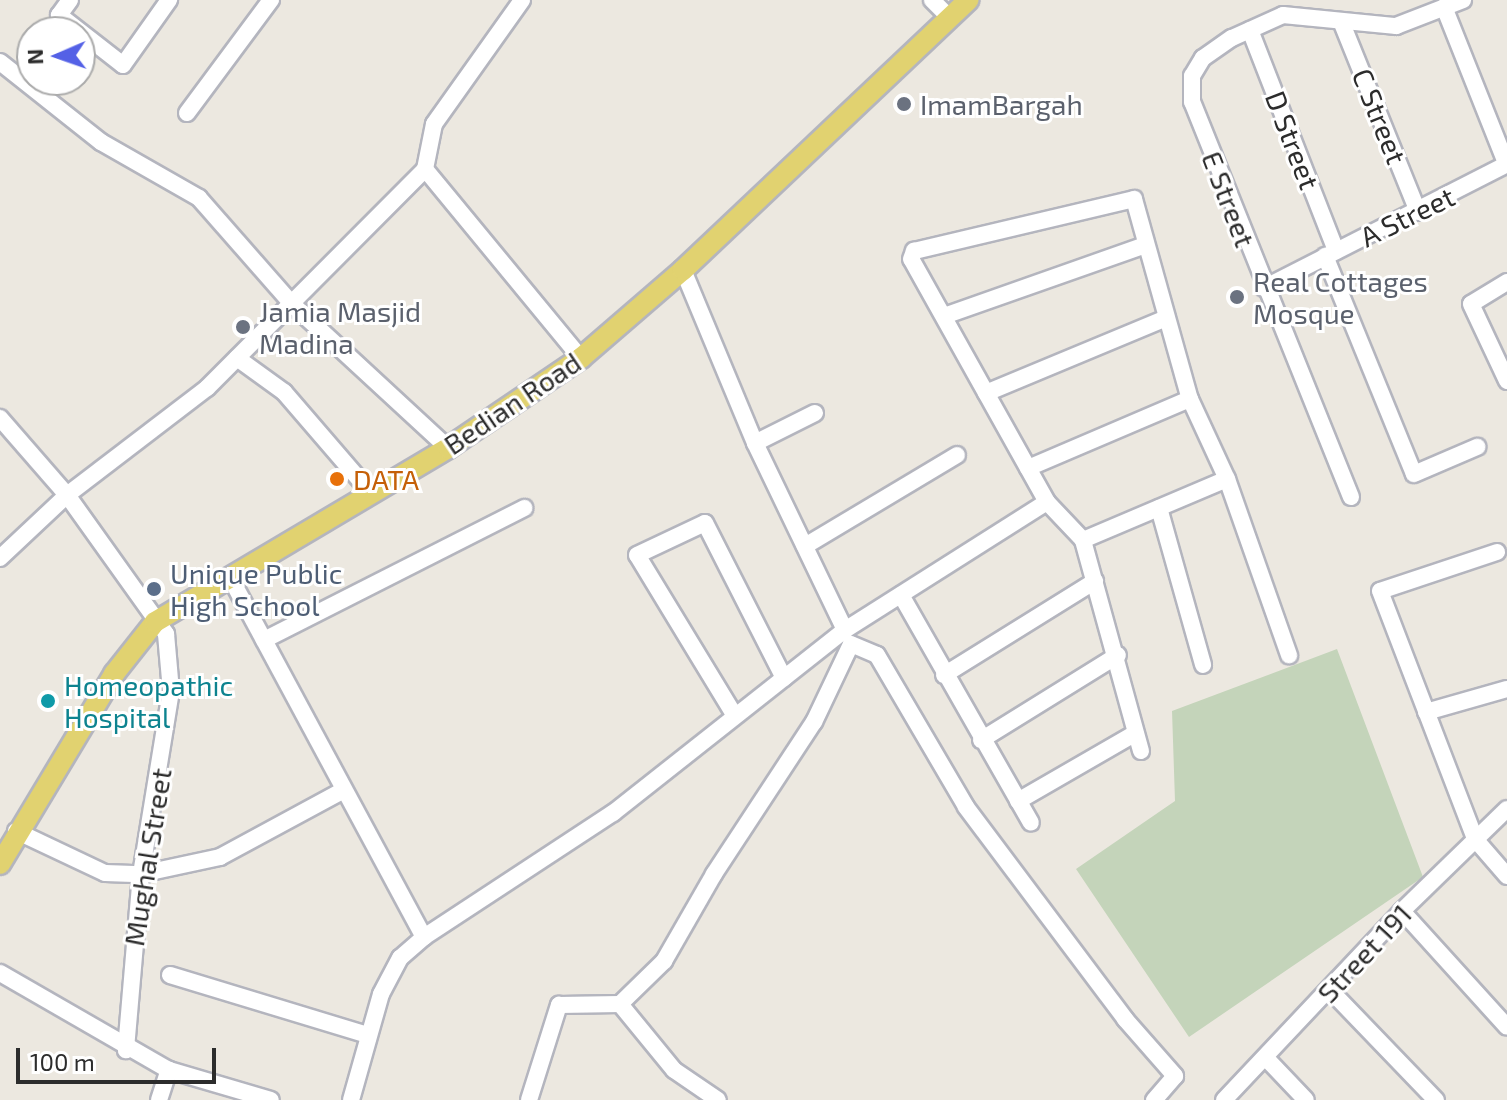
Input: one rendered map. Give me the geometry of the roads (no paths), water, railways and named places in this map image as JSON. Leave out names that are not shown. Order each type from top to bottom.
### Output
[{"type":"main road","name":"Bedian Road","points":[[0,864],[16,831],[114,674],[155,622],[448,448],[581,358],[683,270],[969,0]]},
{"type":"street","points":[[70,0],[59,15],[123,65],[169,0]]},
{"type":"street","points":[[187,113],[271,0]]},
{"type":"street","points":[[0,558],[67,495],[207,388],[425,169],[434,124],[522,0]]},
{"type":"street","points":[[932,0],[950,18]]},
{"type":"street","points":[[1250,30],[1283,15],[1396,26],[1463,0]]},
{"type":"street","points":[[1444,7],[1507,164]]},
{"type":"street","name":"C Street","points":[[1341,21],[1418,212]]},
{"type":"street","name":"E Street","points":[[1250,30],[1203,58],[1192,76],[1192,102],[1264,288],[1351,497]]},
{"type":"street","name":"D Street","points":[[1250,30],[1330,254],[1414,474],[1477,447]]},
{"type":"street","points":[[0,62],[101,142],[199,198],[292,304],[448,448]]},
{"type":"street","name":"A Street","points":[[1264,288],[1507,164]]},
{"type":"street","points":[[425,169],[581,358]]},
{"type":"street","points":[[1141,751],[1134,734],[1118,655],[1083,540],[1047,502],[911,259],[914,251],[1131,198],[1190,399],[1227,479],[1289,655]]},
{"type":"street","points":[[944,316],[1146,245]]},
{"type":"street","points":[[683,270],[755,443],[845,630]]},
{"type":"street","points":[[1507,282],[1471,304],[1507,381]]},
{"type":"street","points":[[986,393],[1166,318]]},
{"type":"street","points":[[237,358],[284,392],[370,492]]},
{"type":"street","points":[[1028,468],[1190,399]]},
{"type":"street","points":[[755,443],[815,413]]},
{"type":"street","name":"Mughal Street","points":[[0,418],[67,495],[166,634],[171,691],[141,874],[126,1050]]},
{"type":"street","points":[[805,546],[957,455]]},
{"type":"street","points":[[1083,540],[1227,479]]},
{"type":"street","points":[[351,1100],[381,994],[400,958],[424,937],[613,813],[845,630],[1047,502]]},
{"type":"street","points":[[264,640],[524,508]]},
{"type":"street","points":[[1159,508],[1203,665]]},
{"type":"street","points":[[735,716],[637,555],[705,523],[784,678]]},
{"type":"street","points":[[1497,552],[1380,591],[1475,839],[1507,876]]},
{"type":"street","points":[[230,577],[342,791],[424,937]]},
{"type":"street","points":[[944,675],[1095,581]]},
{"type":"street","points":[[901,595],[1031,823]]},
{"type":"street","points":[[529,1100],[559,1005],[620,1004],[664,961],[714,874],[814,722],[848,646],[857,644],[877,655],[966,807],[1125,1019],[1175,1076],[1154,1100]]},
{"type":"street","points":[[981,740],[1118,655]]},
{"type":"street","points":[[1426,712],[1507,689]]},
{"type":"street","points":[[1018,801],[1134,734]]},
{"type":"street","points":[[16,831],[105,873],[141,874],[220,857],[342,791]]},
{"type":"street","name":"Street 191","points":[[1224,1100],[1402,911],[1507,809]]},
{"type":"street","points":[[1402,911],[1507,1027]]},
{"type":"street","points":[[0,973],[126,1050],[169,1070],[271,1100]]},
{"type":"street","points":[[170,975],[368,1035]]},
{"type":"street","points":[[1330,990],[1436,1100]]},
{"type":"street","points":[[620,1004],[674,1070],[718,1100]]},
{"type":"street","points":[[1265,1057],[1306,1100]]},
{"type":"street","points":[[159,1100],[169,1070]]},
{"type":"place","name":"ImamBargah","points":[[904,104]]},
{"type":"place","name":"Real Cottages Mosque","points":[[1237,297]]},
{"type":"place","name":"Jamia Masjid Madina","points":[[243,327]]},
{"type":"place","name":"DATA","points":[[337,479]]},
{"type":"place","name":"Unique Public High School","points":[[154,589]]},
{"type":"place","name":"Homeopathic Hospital","points":[[48,701]]}]
